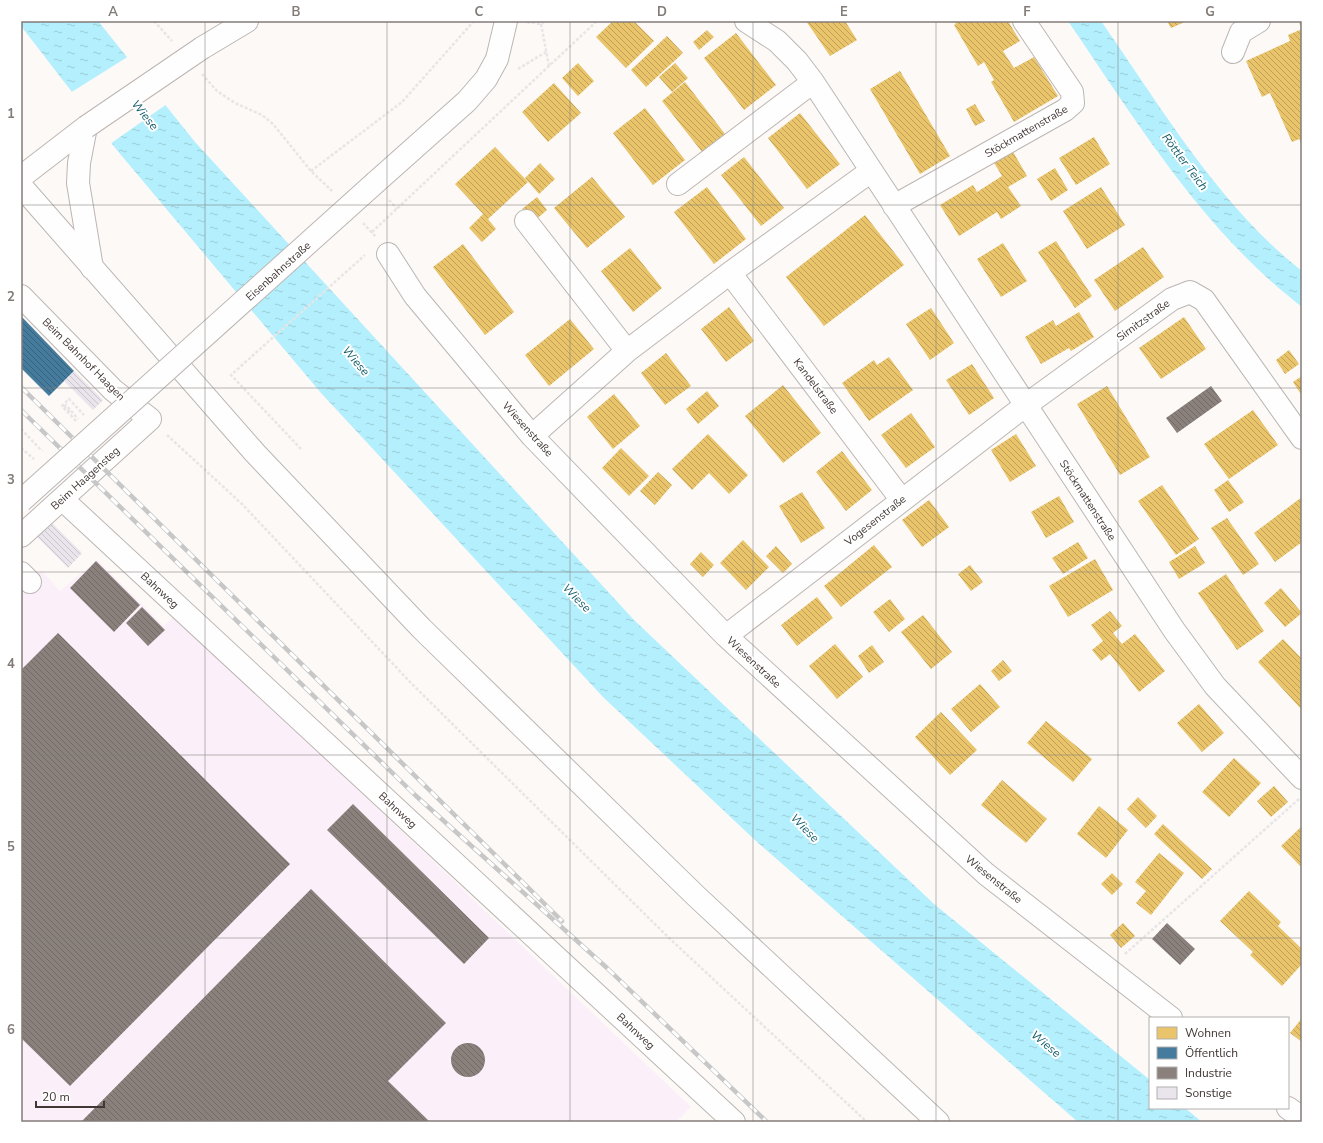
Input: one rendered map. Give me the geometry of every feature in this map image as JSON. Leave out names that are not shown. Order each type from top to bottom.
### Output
[{"type":"street","points":[[21,177],[58,147],[86,127],[202,48],[247,21]]},
{"type":"street","name":"Eisenbahnstraße","points":[[21,501],[467,101],[486,79],[497,59],[514,21]]},
{"type":"street","name":"Stöckmattenstraße","points":[[746,21],[778,41],[797,61],[813,82],[1183,642],[1216,686],[1302,778]]},
{"type":"street","name":"Stöckmattenstraße","points":[[894,206],[1065,110],[1073,103],[1072,92],[1024,21]]},
{"type":"street","points":[[1233,52],[1240,32],[1259,21]]},
{"type":"street","points":[[678,184],[813,82]]},
{"type":"street","points":[[86,127],[78,163],[78,182],[80,204],[92,268]]},
{"type":"street","points":[[532,436],[628,351],[730,273],[871,171]]},
{"type":"street","points":[[21,186],[255,454],[422,629],[696,896],[938,1122]]},
{"type":"street","points":[[526,221],[628,351]]},
{"type":"street","name":"Wiesenstraße","points":[[378,253],[532,436],[726,636],[986,874],[1170,1017]]},
{"type":"street","name":"Kandelstraße","points":[[730,273],[901,499]]},
{"type":"street","name":"Sirnitzstraße","points":[[1026,405],[1172,299],[1190,292],[1204,300],[1302,438]]},
{"type":"street","name":"Beim Bahnhof Haagen","points":[[21,296],[113,390],[150,420]]},
{"type":"street","name":"Vogesenstraße","points":[[726,636],[901,499],[1026,405]]},
{"type":"street","name":"Beim Haagensteg","points":[[21,536],[150,420]]},
{"type":"street","name":"Bahnweg","points":[[62,499],[734,1122]]},
{"type":"street","points":[[1289,1109],[1302,1118]]},
{"type":"path","points":[[154,21],[175,44]]},
{"type":"path","points":[[201,73],[217,91],[235,103],[262,115],[273,124],[311,170],[402,102],[473,21],[484,21]]},
{"type":"path","points":[[514,21],[541,24],[545,21]]},
{"type":"path","points":[[372,232],[597,21]]},
{"type":"path","points":[[541,24],[549,66]]},
{"type":"path","points":[[301,449],[231,375],[378,253]]},
{"type":"path","points":[[64,406],[82,425]]},
{"type":"path","points":[[150,420],[242,504],[410,683],[669,938],[867,1122]]},
{"type":"path","points":[[21,448],[34,459]]},
{"type":"path","points":[[1108,969],[1302,796]]},
{"type":"shaded area","points":[[97,560],[164,626],[175,615],[691,1107],[676,1122],[21,1122],[21,592],[41,570],[60,591]]},
{"type":"water","name":"Wiese","points":[[21,21],[98,21],[195,142],[634,620],[934,904],[1149,1079],[1149,1109],[1186,1109],[1202,1122],[1078,1122],[756,841],[603,697],[321,393],[116,149],[21,26]]},
{"type":"water","name":"Röttler Teich","points":[[1068,21],[1101,21],[1169,121],[1218,186],[1244,217],[1272,245],[1302,271],[1302,307],[1266,277],[1233,244],[1203,210],[1146,136]]},
{"type":"pier","points":[[129,56],[167,104],[110,144],[70,93]]},
{"type":"building: Wohnen","points":[[613,21],[634,21],[654,41],[626,68],[596,37]]},
{"type":"building: Wohnen","points":[[806,21],[845,21],[857,40],[830,56]]},
{"type":"building: Wohnen","points":[[954,21],[1008,21],[1020,41],[1003,51],[1014,68],[1034,57],[1058,96],[1014,122],[991,82],[994,80],[984,62],[978,66],[954,25],[956,24]]},
{"type":"building: Wohnen","points":[[1167,21],[1187,21],[1171,28]]},
{"type":"building: Wohnen","points":[[1302,22],[1302,29],[1299,23]]},
{"type":"building: Wohnen","points":[[1302,29],[1302,145],[1299,139],[1292,142],[1270,93],[1262,97],[1246,61],[1290,41],[1288,35]]},
{"type":"building: Wohnen","points":[[707,30],[714,37],[699,50],[693,42]]},
{"type":"building: Wohnen","points":[[736,33],[776,85],[744,110],[704,58]]},
{"type":"building: Wohnen","points":[[667,36],[683,53],[646,87],[631,70]]},
{"type":"building: Wohnen","points":[[578,63],[594,81],[578,96],[562,78]]},
{"type":"building: Wohnen","points":[[675,63],[688,78],[672,92],[659,77]]},
{"type":"building: Wohnen","points":[[900,71],[950,156],[920,174],[870,89]]},
{"type":"building: Wohnen","points":[[685,82],[725,134],[702,152],[662,101]]},
{"type":"building: Wohnen","points":[[554,83],[581,113],[548,142],[522,112]]},
{"type":"building: Wohnen","points":[[975,104],[985,121],[975,126],[966,109]]},
{"type":"building: Wohnen","points":[[645,108],[685,160],[653,185],[613,133]]},
{"type":"building: Wohnen","points":[[800,113],[840,164],[807,189],[768,138]]},
{"type":"building: Wohnen","points":[[1094,137],[1110,164],[1076,185],[1059,158]]},
{"type":"building: Wohnen","points":[[495,147],[528,182],[488,219],[496,229],[482,242],[469,228],[483,214],[455,184]]},
{"type":"building: Wohnen","points":[[1012,150],[1027,176],[1008,187],[1021,206],[1001,219],[997,212],[959,236],[940,205],[973,185],[977,192],[1002,176],[993,161]]},
{"type":"building: Wohnen","points":[[744,157],[784,208],[761,226],[721,175]]},
{"type":"building: Wohnen","points":[[540,163],[555,179],[539,194],[525,178]]},
{"type":"building: Wohnen","points":[[1055,168],[1068,190],[1051,201],[1037,179]]},
{"type":"building: Wohnen","points":[[592,177],[625,217],[587,248],[554,208]]},
{"type":"building: Wohnen","points":[[707,187],[746,239],[714,264],[674,212]]},
{"type":"building: Wohnen","points":[[1101,187],[1125,225],[1087,249],[1063,211]]},
{"type":"building: Wohnen","points":[[537,197],[547,210],[533,222],[522,209]]},
{"type":"building: Wohnen","points":[[865,215],[904,265],[824,326],[786,277]]},
{"type":"building: Wohnen","points":[[1056,241],[1092,296],[1075,308],[1038,252]]},
{"type":"building: Wohnen","points":[[1003,243],[1027,281],[1001,297],[977,259]]},
{"type":"building: Wohnen","points":[[463,244],[514,312],[485,335],[433,267]]},
{"type":"building: Wohnen","points":[[1143,247],[1164,277],[1115,311],[1094,280]]},
{"type":"building: Wohnen","points":[[630,248],[662,288],[633,312],[601,271]]},
{"type":"building: Wohnen","points":[[729,307],[754,341],[726,362],[701,329]]},
{"type":"building: Wohnen","points":[[931,308],[954,343],[930,360],[906,324]]},
{"type":"building: Wohnen","points":[[1079,312],[1094,337],[1071,351],[1069,348],[1041,364],[1025,337],[1053,320],[1056,326]]},
{"type":"building: Wohnen","points":[[1184,317],[1206,349],[1161,379],[1139,348]]},
{"type":"building: Wohnen","points":[[570,319],[594,349],[549,386],[525,355]]},
{"type":"building: Wohnen","points":[[1289,350],[1299,364],[1285,374],[1276,360]]},
{"type":"building: Wohnen","points":[[666,353],[691,386],[665,405],[641,373]]},
{"type":"building: Wohnen","points":[[889,357],[913,390],[869,421],[842,383],[874,360],[877,365]]},
{"type":"building: Wohnen","points":[[972,364],[994,398],[969,415],[946,380]]},
{"type":"building: Wohnen","points":[[1302,376],[1302,396],[1293,382]]},
{"type":"building: Wohnen","points":[[783,385],[821,433],[783,463],[745,416]]},
{"type":"building: Wohnen","points":[[1107,386],[1150,457],[1120,475],[1077,404]]},
{"type":"building: Wohnen","points":[[707,391],[719,406],[698,424],[686,409]]},
{"type":"building: Wohnen","points":[[614,394],[640,426],[613,449],[587,417]]},
{"type":"building: Wohnen","points":[[1253,410],[1278,445],[1229,479],[1204,444]]},
{"type":"building: Wohnen","points":[[911,413],[935,447],[906,468],[881,435]]},
{"type":"building: Wohnen","points":[[708,434],[748,475],[729,494],[709,473],[692,490],[672,469]]},
{"type":"building: Wohnen","points":[[1016,434],[1036,466],[1010,482],[991,450]]},
{"type":"building: Wohnen","points":[[621,448],[649,476],[629,496],[602,468]]},
{"type":"building: Wohnen","points":[[842,451],[872,490],[846,511],[816,472]]},
{"type":"building: Wohnen","points":[[658,472],[672,485],[655,505],[640,491]]},
{"type":"building: Wohnen","points":[[1228,480],[1244,502],[1229,512],[1214,490]]},
{"type":"building: Wohnen","points":[[1162,485],[1199,539],[1176,555],[1138,501]]},
{"type":"building: Wohnen","points":[[802,492],[825,528],[801,543],[779,506]]},
{"type":"building: Wohnen","points":[[1059,496],[1074,522],[1046,538],[1031,512]]},
{"type":"building: Wohnen","points":[[1302,497],[1302,542],[1275,562],[1254,533]]},
{"type":"building: Wohnen","points":[[929,500],[949,527],[922,547],[902,520]]},
{"type":"building: Wohnen","points":[[1227,518],[1259,564],[1243,575],[1211,528]]},
{"type":"building: Wohnen","points":[[743,540],[769,567],[746,590],[720,563]]},
{"type":"building: Wohnen","points":[[1078,542],[1088,558],[1063,574],[1052,558]]},
{"type":"building: Wohnen","points":[[874,545],[892,567],[841,607],[824,586]]},
{"type":"building: Wohnen","points":[[776,546],[792,564],[783,573],[766,556]]},
{"type":"building: Wohnen","points":[[1195,546],[1205,563],[1179,579],[1169,562]]},
{"type":"building: Wohnen","points":[[701,552],[714,565],[703,577],[690,564]]},
{"type":"building: Wohnen","points":[[1095,559],[1113,590],[1068,617],[1049,586]]},
{"type":"building: Wohnen","points":[[970,565],[983,582],[971,591],[958,574]]},
{"type":"building: Wohnen","points":[[1226,574],[1264,631],[1237,650],[1198,593]]},
{"type":"building: Wohnen","points":[[1281,588],[1302,613],[1285,627],[1264,603]]},
{"type":"building: Wohnen","points":[[817,597],[833,618],[797,646],[781,625]]},
{"type":"building: Wohnen","points":[[890,599],[905,619],[889,632],[873,612]]},
{"type":"building: Wohnen","points":[[1110,611],[1122,626],[1113,633],[1122,644],[1135,634],[1165,671],[1139,692],[1110,654],[1101,661],[1092,650],[1103,641],[1091,625]]},
{"type":"building: Wohnen","points":[[923,615],[952,652],[931,669],[901,632]]},
{"type":"building: Wohnen","points":[[1283,639],[1302,659],[1302,710],[1258,662]]},
{"type":"building: Wohnen","points":[[835,644],[863,677],[837,699],[809,666]]},
{"type":"building: Wohnen","points":[[872,645],[884,662],[869,673],[858,656]]},
{"type":"building: Wohnen","points":[[1003,660],[1012,671],[999,681],[991,671]]},
{"type":"building: Wohnen","points":[[980,684],[1000,707],[971,732],[951,709]]},
{"type":"building: Wohnen","points":[[1199,704],[1224,733],[1202,752],[1177,723]]},
{"type":"building: Wohnen","points":[[941,712],[977,750],[950,775],[915,737]]},
{"type":"building: Wohnen","points":[[1046,721],[1092,759],[1073,782],[1027,743]]},
{"type":"building: Wohnen","points":[[1234,758],[1261,783],[1229,817],[1202,792]]},
{"type":"building: Wohnen","points":[[1002,780],[1047,819],[1026,843],[981,805]]},
{"type":"building: Wohnen","points":[[1274,786],[1288,802],[1271,817],[1257,801]]},
{"type":"building: Wohnen","points":[[1138,797],[1157,816],[1146,828],[1127,809]]},
{"type":"building: Wohnen","points":[[1099,806],[1128,830],[1106,858],[1077,834]]},
{"type":"building: Wohnen","points":[[1163,824],[1212,869],[1202,879],[1154,834]]},
{"type":"building: Wohnen","points":[[1302,826],[1302,868],[1281,846]]},
{"type":"building: Wohnen","points":[[1159,853],[1184,873],[1151,915],[1136,903],[1146,891],[1135,882]]},
{"type":"building: Wohnen","points":[[1112,873],[1123,884],[1112,895],[1101,884]]},
{"type":"building: Wohnen","points":[[1249,891],[1281,922],[1278,926],[1302,949],[1302,964],[1282,986],[1250,955],[1253,952],[1220,921]]},
{"type":"building: Wohnen","points":[[1123,923],[1135,936],[1121,948],[1110,935]]},
{"type":"building: Wohnen","points":[[1302,1018],[1302,1042],[1290,1033]]},
{"type":"building: Öffentlich","points":[[21,316],[74,371],[49,396],[21,368]]},
{"type":"building: Industrie","points":[[1211,386],[1222,401],[1177,433],[1166,418]]},
{"type":"building: Industrie","points":[[96,561],[140,605],[114,632],[70,588]]},
{"type":"building: Industrie","points":[[142,607],[165,630],[148,646],[126,623]]},
{"type":"building: Industrie","points":[[58,633],[290,864],[70,1086],[21,1038],[21,670]]},
{"type":"building: Industrie","points":[[353,804],[489,938],[464,964],[327,830]]},
{"type":"building: Industrie","points":[[311,889],[446,1023],[388,1081],[430,1122],[81,1122]]},
{"type":"building: Industrie","points":[[1167,923],[1195,949],[1180,965],[1152,939]]},
{"type":"building: Industrie","points":[[465,1043],[471,1043],[480,1048],[484,1054],[484,1066],[480,1072],[471,1077],[465,1077],[456,1072],[451,1063],[451,1057],[456,1048]]},
{"type":"building: Sonstige","points":[[74,371],[103,400],[93,410],[64,381]]},
{"type":"building: Sonstige","points":[[52,523],[82,553],[68,568],[37,537]]},
{"type":"railway","points":[[21,387],[562,921]]},
{"type":"railway","points":[[21,410],[415,795],[607,968],[767,1122]]}]
